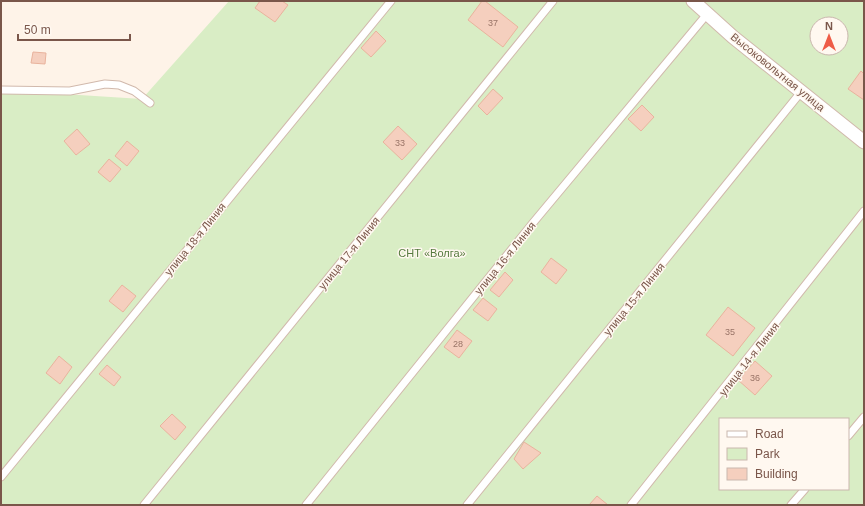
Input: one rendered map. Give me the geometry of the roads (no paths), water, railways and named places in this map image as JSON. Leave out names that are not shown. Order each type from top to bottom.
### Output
[{"type":"street","name":"Высоковольтная улица","points":[[693,1],[733,37],[864,142]]},
{"type":"lane","name":"улица 18-я Линия","points":[[1,477],[391,1]]},
{"type":"lane","name":"улица 17-я Линия","points":[[144,505],[553,1]]},
{"type":"lane","name":"улица 16-я Линия","points":[[306,505],[532,224],[708,13]]},
{"type":"lane","points":[[1,90],[70,91],[105,84],[119,85],[134,91],[150,103]]},
{"type":"lane","name":"улица 15-я Линия","points":[[467,505],[801,92]]},
{"type":"lane","name":"улица 14-я Линия","points":[[632,505],[864,212]]},
{"type":"lane","points":[[849,435],[864,416]]},
{"type":"lane","points":[[791,505],[803,490]]},
{"type":"park label","name":"СНТ «Волга»","points":[[432,253]]}]
